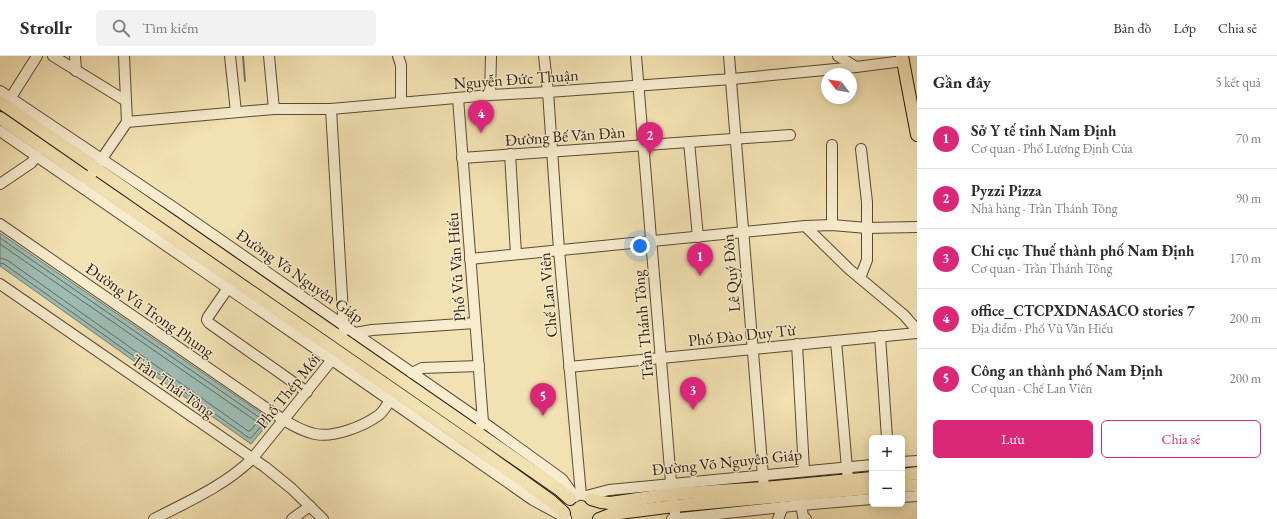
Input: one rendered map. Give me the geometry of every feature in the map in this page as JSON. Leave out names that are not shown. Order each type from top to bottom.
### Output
[{"type":"main road","points":[[903,58],[913,90],[917,132]]},
{"type":"main road","name":"Đường Võ Nguyên Giáp","points":[[5,102],[99,164],[241,262],[345,341],[560,490],[581,497],[610,503],[673,495],[869,478]]},
{"type":"main road","points":[[0,118],[85,183],[467,448],[551,501],[566,517]]},
{"type":"main road","points":[[905,475],[917,473]]},
{"type":"main road","points":[[905,486],[917,485]]},
{"type":"main road","name":"Đường Võ Nguyên Giáp","points":[[599,519],[673,495],[800,500],[869,488]]},
{"type":"main road","points":[[566,517],[567,503],[581,497],[596,508],[595,519]]},
{"type":"street","points":[[5,102],[37,56]]},
{"type":"street","points":[[53,56],[126,101]]},
{"type":"street","points":[[75,56],[76,71]]},
{"type":"street","points":[[85,183],[126,122],[124,56]]},
{"type":"street","points":[[230,56],[236,112]]},
{"type":"street","points":[[269,56],[274,109]]},
{"type":"street","points":[[398,56],[401,65],[401,102]]},
{"type":"street","points":[[490,95],[491,56]]},
{"type":"street","name":"Chế Lan Viên","points":[[544,56],[548,92],[558,250],[581,497]]},
{"type":"street","name":"Trần Thánh Tông","points":[[636,56],[676,519]]},
{"type":"street","name":"Lê Quý Đôn","points":[[729,56],[764,488]]},
{"type":"street","points":[[838,56],[856,67]]},
{"type":"street","name":"Nguyễn Đức Thuận","points":[[126,122],[274,109],[331,109],[490,95],[732,80],[856,67],[903,58]]},
{"type":"street","name":"Đường Võ Nguyên Giáp","points":[[0,91],[5,102]]},
{"type":"street","name":"Phố Vũ Văn Hiếu","points":[[458,98],[483,422]]},
{"type":"street","points":[[331,109],[345,341]]},
{"type":"street","points":[[0,131],[37,156],[85,183],[228,288],[335,356]]},
{"type":"street","name":"Đường Bế Văn Đàn","points":[[462,158],[790,135]]},
{"type":"street","points":[[689,142],[698,237]]},
{"type":"street","points":[[832,145],[832,225]]},
{"type":"street","points":[[860,278],[867,260],[865,180],[861,149]]},
{"type":"street","points":[[510,154],[516,254]]},
{"type":"street","points":[[0,184],[31,163],[37,156]]},
{"type":"street","name":"Đường Vũ Trọng Phụng","points":[[0,224],[284,420],[299,428],[316,434],[335,433],[364,424],[380,414],[393,396]]},
{"type":"street","points":[[470,258],[805,226],[832,225],[867,228],[917,227]]},
{"type":"street","points":[[805,226],[860,278],[898,310],[917,331]]},
{"type":"street","name":"Đường Võ Nguyên Giáp","points":[[241,262],[355,333],[562,479],[581,497]]},
{"type":"street","name":"Trần Thái Tông","points":[[0,284],[252,459],[291,488],[322,519]]},
{"type":"street","points":[[228,288],[208,317],[209,323],[307,392]]},
{"type":"street","points":[[355,333],[372,330],[475,323]]},
{"type":"street","name":"Phố Đào Duy Từ","points":[[569,367],[836,341],[917,331]]},
{"type":"street","points":[[880,336],[887,435]]},
{"type":"street","name":"Phố Thép Mới","points":[[154,519],[220,485],[252,459],[307,392],[345,341]]},
{"type":"street","points":[[836,341],[848,480]]},
{"type":"street","points":[[797,344],[804,470]]},
{"type":"street","points":[[412,373],[422,368],[479,366]]},
{"type":"street","points":[[476,432],[483,422]]},
{"type":"street","points":[[905,462],[917,461]]},
{"type":"street","name":"Đường Võ Nguyên Giáp","points":[[673,495],[763,475],[804,470],[869,465]]},
{"type":"street","points":[[905,497],[917,496]]},
{"type":"street","name":"Đường Võ Nguyên Giáp","points":[[672,519],[783,507],[800,500],[869,499]]},
{"type":"street","points":[[800,500],[803,516],[806,519]]},
{"type":"street","points":[[292,519],[310,506]]},
{"type":"street","points":[[778,519],[783,507]]},
{"type":"water","points":[[0,233],[271,420],[251,444],[0,266]]},
{"type":"waterway","points":[[243,56],[245,81]]},
{"type":"place","name":"office_CTCPXDNASACO stories 7","points":[[481,133]]},
{"type":"place","name":"Pyzzi Pizza","points":[[650,155]]},
{"type":"place","name":"Sở Y tế tỉnh Nam Định","points":[[700,276]]},
{"type":"place","name":"Chi cục Thuế thành phố Nam Định","points":[[693,410]]},
{"type":"place","name":"Công an thành phố Nam Định","points":[[543,416]]}]
